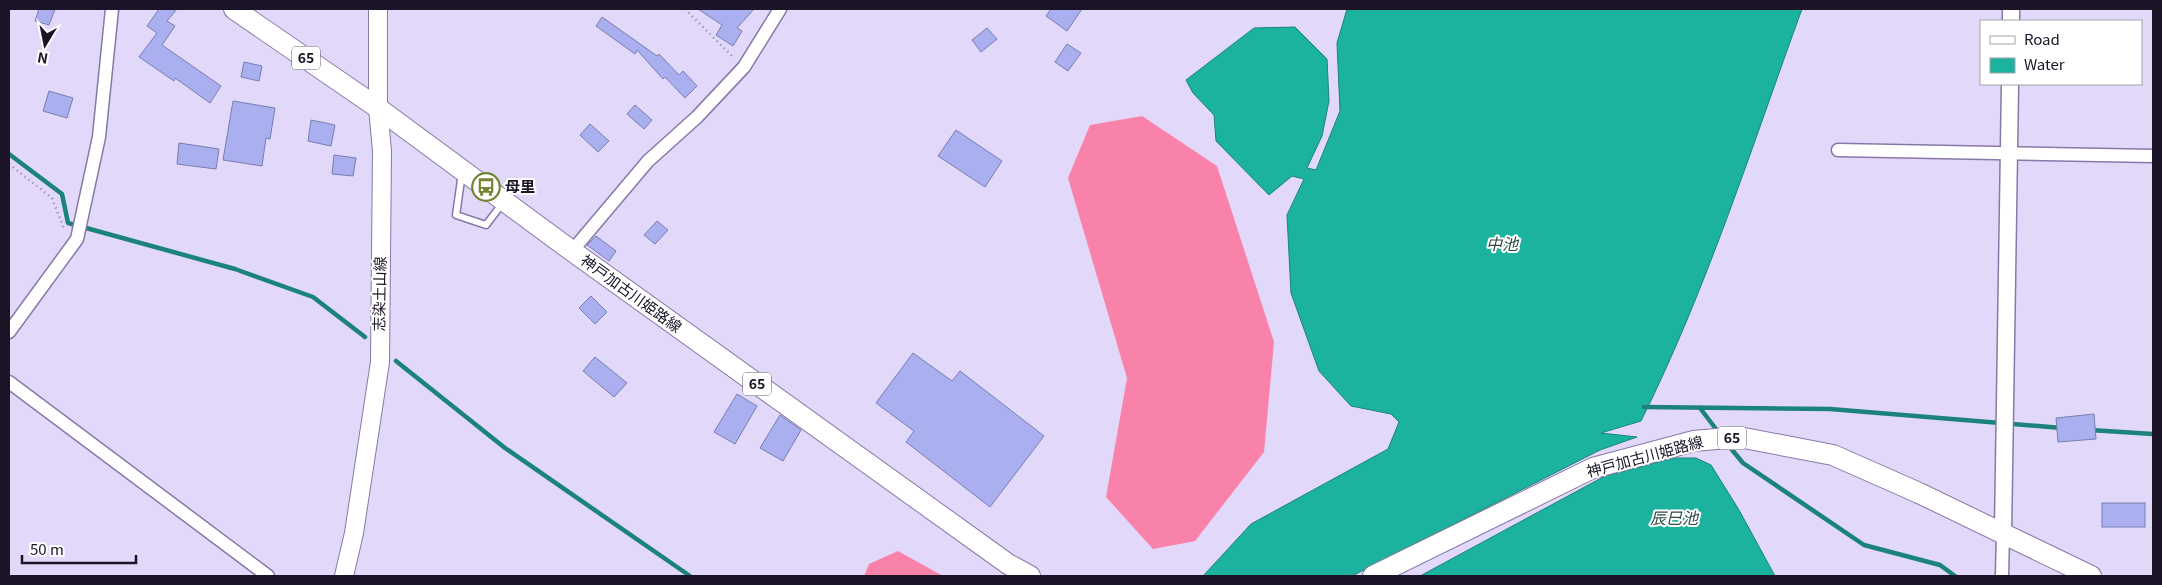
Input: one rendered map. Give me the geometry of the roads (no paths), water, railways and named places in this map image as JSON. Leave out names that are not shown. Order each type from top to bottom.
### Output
[{"type":"main road","name":"神戸加古川姫路線","points":[[234,9],[378,108],[572,251],[1008,564],[1030,576]]},
{"type":"main road","name":"志染土山線","points":[[344,576],[354,533],[380,362],[382,151],[378,108],[378,9]]},
{"type":"main road","name":"神戸加古川姫路線","points":[[1373,576],[1593,468],[1694,441],[1739,437],[1833,455],[2003,533],[2091,576]]},
{"type":"street","points":[[9,332],[77,238],[99,137],[112,9]]},
{"type":"street","points":[[572,251],[648,161],[697,117],[744,66],[780,9]]},
{"type":"street","points":[[2002,576],[2010,85]]},
{"type":"street","points":[[1838,150],[2153,156]]},
{"type":"street","points":[[9,382],[268,576]]},
{"type":"lane","points":[[462,170],[456,215],[486,225],[505,201]]},
{"type":"water","name":"中池","points":[[1347,9],[1802,9],[1727,218],[1665,372],[1641,421],[1601,433],[1637,437],[1600,450],[1352,576],[1203,576],[1251,524],[1388,449],[1399,422],[1391,414],[1351,406],[1319,371],[1291,293],[1287,215],[1304,179],[1292,176],[1269,195],[1216,141],[1214,115],[1193,93],[1186,80],[1254,28],[1295,27],[1327,59],[1329,101],[1322,136],[1307,168],[1316,170],[1340,111],[1337,43]]},
{"type":"water","name":"辰巳池","points":[[1674,458],[1696,458],[1711,465],[1739,510],[1775,576],[1420,576],[1605,476]]},
{"type":"waterway","points":[[9,154],[62,194],[68,223],[235,269],[313,297],[365,337]]},
{"type":"waterway","points":[[396,361],[505,448],[690,576]]},
{"type":"waterway","points":[[1644,407],[1830,409],[2062,428]]},
{"type":"waterway","points":[[1700,408],[1719,433]]},
{"type":"waterway","points":[[2090,430],[2153,434]]},
{"type":"waterway","points":[[1728,445],[1743,463],[1864,545],[1940,565],[1955,576]]},
{"type":"place","name":"母里","points":[[486,187]]}]
